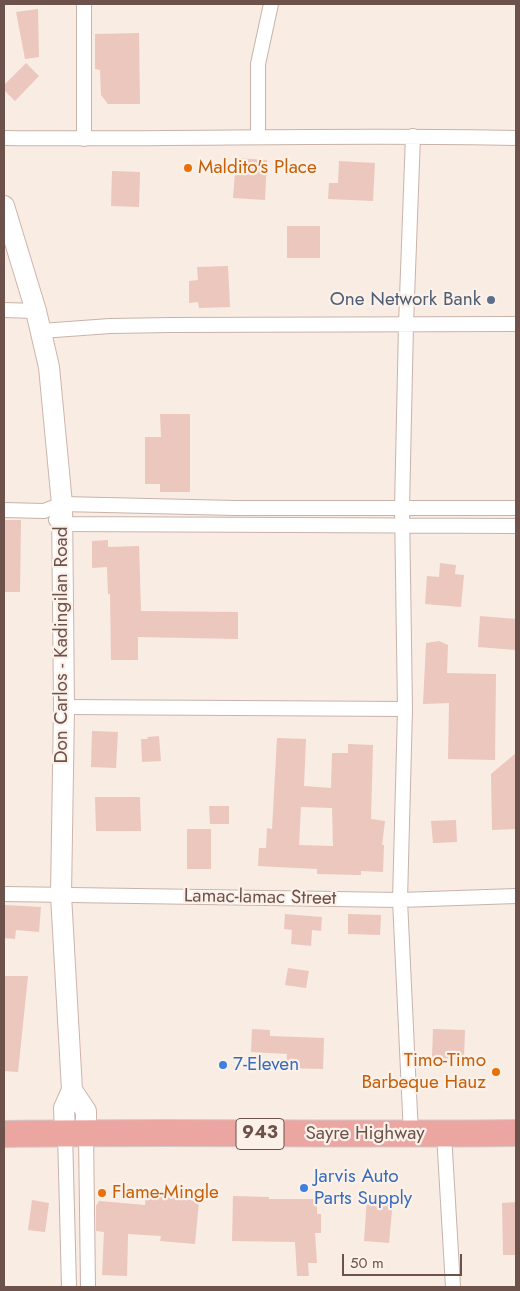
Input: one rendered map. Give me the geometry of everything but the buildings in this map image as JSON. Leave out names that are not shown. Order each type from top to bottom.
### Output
[{"type":"highway","name":"Sayre Highway","points":[[4,1134],[411,1135],[516,1133]]},
{"type":"main road","name":"Don Carlos - Kadingilan Road","points":[[4,206],[36,311],[49,367],[64,707],[62,895],[72,1090],[64,1108],[75,1133]]},
{"type":"street","points":[[84,4],[84,139]]},
{"type":"street","points":[[258,137],[258,64],[271,4]]},
{"type":"street","points":[[4,138],[413,136],[516,138]]},
{"type":"street","points":[[411,1135],[400,900],[405,709],[402,508],[413,136]]},
{"type":"street","points":[[4,310],[36,311]]},
{"type":"street","points":[[41,332],[110,326],[516,324]]},
{"type":"street","points":[[56,513],[235,508],[516,508]]},
{"type":"street","points":[[4,510],[402,525],[516,526]]},
{"type":"street","points":[[64,707],[405,709]]},
{"type":"street","name":"Lamac-lamac Street","points":[[4,894],[400,900],[516,896]]},
{"type":"street","points":[[69,1287],[75,1133]]},
{"type":"street","points":[[75,1133],[88,1287]]},
{"type":"street","points":[[444,1134],[453,1287]]},
{"type":"place","name":"Maldito's Place","points":[[188,168]]},
{"type":"place","name":"One Network Bank","points":[[491,300]]},
{"type":"place","name":"7-Eleven","points":[[223,1065]]},
{"type":"place","name":"Timo-Timo Barbeque Hauz","points":[[496,1072]]},
{"type":"place","name":"Jarvis Auto Parts Supply","points":[[304,1188]]},
{"type":"place","name":"Flame-Mingle","points":[[102,1193]]}]
